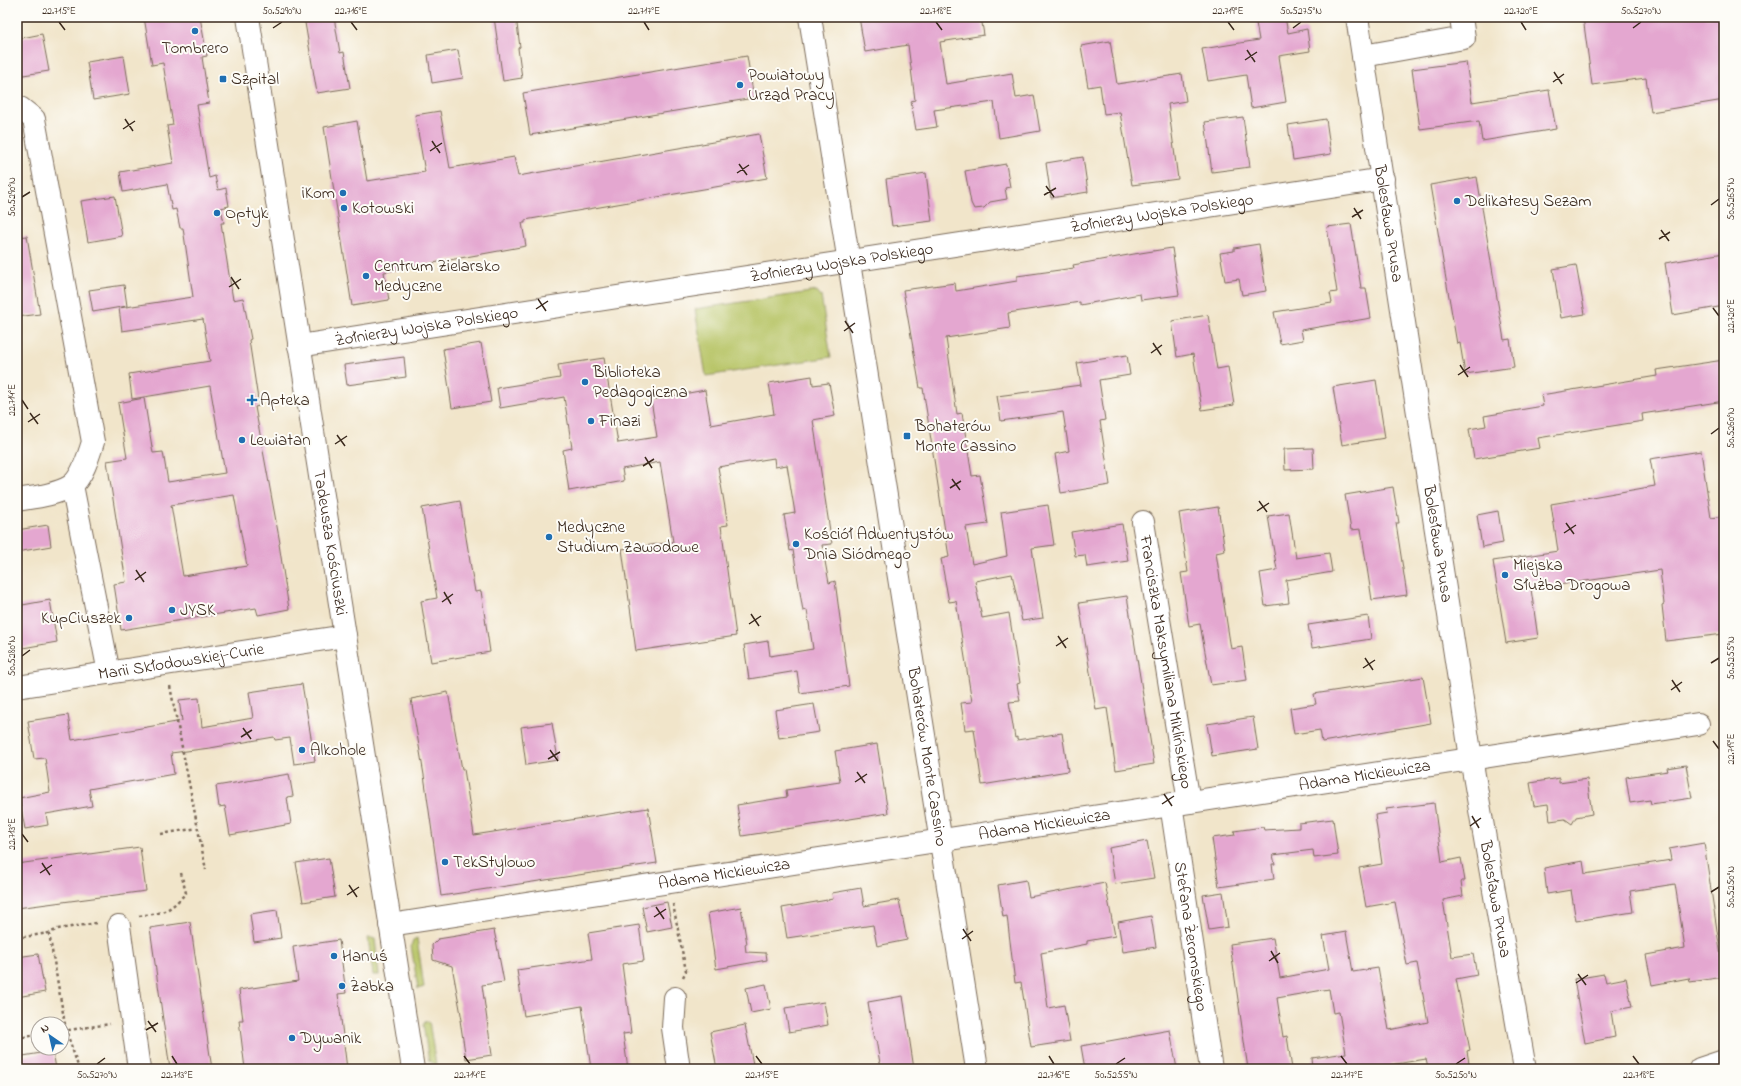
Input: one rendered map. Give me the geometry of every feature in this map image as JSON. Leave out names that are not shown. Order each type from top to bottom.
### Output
[{"type":"street","name":"Tadeusza Kościuszki","points":[[248,17],[413,1069]]},
{"type":"street","name":"Bohaterów Monte Cassino","points":[[810,17],[977,1069]]},
{"type":"street","name":"Bolesława Prusa","points":[[1357,17],[1471,758],[1525,1069]]},
{"type":"street","points":[[1363,56],[1463,27]]},
{"type":"street","points":[[17,108],[20,108],[34,119],[93,442],[87,464],[72,485],[43,496],[17,500]]},
{"type":"street","name":"Żołnierzy Wojska Polskiego","points":[[299,346],[849,263],[1383,179]]},
{"type":"street","points":[[72,485],[109,673]]},
{"type":"street","name":"Franciszka Maksymiliana Miklińskiego","points":[[1144,522],[1180,803]]},
{"type":"street","name":"Marii Skłodowskiej-Curie","points":[[17,687],[345,636]]},
{"type":"street","name":"Adama Mickiewicza","points":[[390,925],[1698,724]]},
{"type":"street","name":"Stefana Żeromskiego","points":[[1180,803],[1211,1069]]},
{"type":"street","points":[[119,926],[139,1069]]},
{"type":"street","points":[[675,998],[673,1028],[679,1069]]},
{"type":"street","points":[[1700,1069],[1724,1061]]},
{"type":"path","points":[[165,664],[206,870]]},
{"type":"path","points":[[161,834],[198,828]]},
{"type":"path","points":[[669,882],[686,971],[675,998]]},
{"type":"path","points":[[49,933],[62,1016]]},
{"type":"path","points":[[70,1030],[111,1024],[134,1029]]},
{"type":"path","points":[[17,1038],[30,1036]]},
{"type":"path","points":[[70,1046],[79,1069]]},
{"type":"green space","points":[[817,291],[821,296],[831,357],[706,376],[695,309]]},
{"type":"green space","points":[[368,938],[375,939],[379,975],[373,975]]},
{"type":"green space","points":[[417,938],[424,987],[418,989],[411,946],[413,940]]},
{"type":"green space","points":[[429,1021],[436,1065],[429,1061],[423,1025],[425,1022]]},
{"type":"building","points":[[144,17],[200,17],[207,56],[202,57],[209,103],[197,105],[209,178],[215,176],[218,190],[226,188],[229,206],[221,208],[224,223],[221,223],[233,300],[243,298],[251,339],[249,340],[259,406],[255,407],[280,543],[289,609],[258,615],[256,608],[121,630],[114,584],[126,582],[107,461],[127,458],[118,403],[144,398],[153,453],[163,452],[168,482],[225,473],[210,386],[132,399],[129,374],[210,361],[203,319],[122,331],[119,308],[193,297],[183,228],[180,228],[176,209],[172,210],[167,184],[123,192],[120,172],[173,163],[167,126],[173,125],[163,63],[152,65]],"holes":[[[234,495],[247,566],[183,576],[171,505]]]},
{"type":"building","points":[[304,17],[334,17],[340,53],[344,52],[350,88],[317,93]]},
{"type":"building","points":[[494,17],[516,17],[522,78],[503,81]]},
{"type":"building","points":[[859,17],[981,17],[984,35],[940,42],[946,84],[1012,73],[1016,98],[1034,95],[1040,131],[999,138],[994,102],[934,110],[937,127],[916,130],[911,101],[915,100],[908,45],[865,52]]},
{"type":"building","points":[[1255,17],[1285,17],[1288,33],[1307,29],[1310,51],[1279,56],[1286,102],[1251,108],[1246,75],[1208,81],[1202,49],[1259,40]]},
{"type":"building","points":[[1583,17],[1724,17],[1724,100],[1651,112],[1646,78],[1592,85]]},
{"type":"building","points":[[42,34],[49,71],[17,76],[17,39]]},
{"type":"building","points":[[1110,41],[1117,84],[1182,74],[1186,101],[1168,104],[1178,179],[1132,185],[1120,112],[1104,114],[1100,85],[1088,87],[1081,46]]},
{"type":"building","points":[[458,50],[463,78],[432,83],[428,55]]},
{"type":"building","points":[[124,56],[130,94],[93,100],[87,62]]},
{"type":"building","points":[[747,56],[754,98],[530,135],[523,93]]},
{"type":"building","points":[[1466,62],[1472,102],[1549,90],[1556,129],[1482,141],[1479,121],[1420,129],[1412,69]]},
{"type":"building","points":[[440,111],[450,168],[514,157],[518,176],[759,134],[767,178],[525,220],[525,223],[522,223],[526,246],[384,272],[389,300],[352,306],[324,127],[357,121],[367,181],[425,172],[415,115]]},
{"type":"building","points":[[1243,117],[1250,167],[1212,172],[1205,122]]},
{"type":"building","points":[[1326,119],[1331,154],[1293,160],[1288,125]]},
{"type":"building","points":[[1083,157],[1088,192],[1051,198],[1046,163]]},
{"type":"building","points":[[1006,164],[1010,187],[1005,188],[1007,199],[990,202],[984,208],[974,209],[971,203],[965,171]]},
{"type":"building","points":[[926,173],[932,221],[892,226],[886,179]]},
{"type":"building","points":[[1477,177],[1504,340],[1510,339],[1514,367],[1465,374],[1460,343],[1457,344],[1430,185]]},
{"type":"building","points":[[115,196],[122,236],[88,242],[81,201]]},
{"type":"building","points":[[1351,224],[1361,288],[1366,288],[1371,318],[1301,330],[1303,340],[1280,344],[1274,312],[1332,303],[1330,293],[1337,292],[1327,227]]},
{"type":"building","points":[[27,236],[40,314],[17,317],[17,237]]},
{"type":"building","points":[[1259,244],[1266,291],[1242,295],[1239,279],[1225,281],[1220,253],[1234,251],[1234,248]]},
{"type":"building","points":[[1172,248],[1179,295],[1141,300],[1140,294],[1080,305],[1080,302],[1008,313],[1010,328],[946,338],[957,414],[962,413],[972,476],[980,475],[988,524],[966,527],[972,564],[1007,556],[1001,512],[1048,505],[1054,545],[1032,548],[1043,618],[1022,621],[1012,574],[975,581],[982,618],[1009,613],[1020,683],[1017,684],[1020,701],[1009,702],[1015,738],[1017,737],[1017,740],[1062,733],[1068,771],[982,785],[974,729],[965,730],[961,703],[972,702],[956,601],[949,602],[941,559],[949,557],[923,388],[920,388],[903,290],[955,283],[956,291],[1017,281],[1017,276],[1074,268],[1073,265]]},
{"type":"building","points":[[1724,253],[1724,306],[1673,315],[1665,263]]},
{"type":"building","points":[[1576,265],[1585,314],[1561,318],[1553,269]]},
{"type":"building","points":[[124,285],[127,306],[93,312],[89,290]]},
{"type":"building","points":[[1208,315],[1217,369],[1228,367],[1234,405],[1202,410],[1193,354],[1177,357],[1172,321]]},
{"type":"building","points":[[481,343],[491,402],[452,408],[443,349]]},
{"type":"building","points":[[1127,355],[1130,375],[1099,380],[1105,420],[1100,421],[1110,485],[1061,493],[1055,454],[1069,451],[1063,412],[1001,421],[997,396],[1081,385],[1077,363]]},
{"type":"building","points":[[404,357],[406,377],[347,385],[344,365]]},
{"type":"building","points":[[604,358],[618,443],[657,437],[651,400],[705,390],[711,425],[774,414],[769,383],[812,376],[813,385],[829,383],[835,416],[813,420],[832,544],[822,545],[829,583],[835,581],[849,686],[800,693],[797,671],[749,679],[744,645],[768,641],[770,656],[813,649],[807,610],[803,611],[793,550],[790,551],[784,515],[795,513],[787,465],[775,467],[774,458],[718,467],[728,525],[721,526],[736,636],[636,651],[622,549],[673,542],[660,462],[622,469],[624,481],[569,491],[563,450],[572,448],[564,397],[500,408],[497,388],[560,378],[558,365]]},
{"type":"building","points":[[1724,360],[1724,401],[1642,414],[1643,421],[1538,438],[1540,448],[1474,459],[1469,429],[1486,426],[1484,416],[1543,406],[1541,395],[1657,376],[1656,370]]},
{"type":"building","points":[[1376,380],[1385,438],[1342,445],[1333,387]]},
{"type":"building","points":[[1313,448],[1314,469],[1285,470],[1284,449]]},
{"type":"building","points":[[1701,451],[1711,518],[1724,516],[1724,634],[1666,641],[1660,570],[1531,589],[1538,638],[1506,643],[1493,561],[1558,551],[1551,504],[1655,486],[1650,459]]},
{"type":"building","points":[[1393,487],[1399,523],[1396,523],[1407,595],[1372,600],[1361,529],[1351,530],[1345,495]]},
{"type":"building","points":[[460,501],[475,592],[481,591],[490,652],[431,662],[421,601],[437,598],[422,508]]},
{"type":"building","points":[[1218,507],[1225,551],[1216,553],[1231,649],[1242,647],[1247,680],[1211,685],[1200,624],[1189,626],[1181,573],[1188,572],[1179,513]]},
{"type":"building","points":[[1498,511],[1503,543],[1482,547],[1477,515]]},
{"type":"building","points":[[1289,513],[1296,558],[1329,553],[1332,572],[1286,580],[1289,603],[1265,606],[1260,573],[1277,570],[1268,516]]},
{"type":"building","points":[[1122,524],[1128,561],[1087,567],[1085,555],[1075,556],[1071,532]]},
{"type":"building","points":[[48,525],[51,546],[17,552],[17,530]]},
{"type":"building","points":[[1127,596],[1154,764],[1116,770],[1107,708],[1096,710],[1079,603]]},
{"type":"building","points":[[50,600],[57,642],[17,649],[17,606]]},
{"type":"building","points":[[1368,616],[1371,639],[1312,648],[1308,625]]},
{"type":"building","points":[[1423,677],[1431,723],[1322,742],[1320,730],[1294,734],[1290,708],[1316,704],[1314,694]]},
{"type":"building","points":[[302,684],[315,761],[294,764],[290,738],[275,740],[274,737],[171,753],[174,774],[89,789],[92,806],[46,814],[48,825],[25,829],[19,798],[50,792],[45,758],[34,759],[28,721],[68,715],[72,740],[182,721],[179,700],[199,698],[202,727],[253,718],[249,692]]},
{"type":"building","points":[[448,692],[462,769],[464,769],[474,835],[648,808],[657,863],[441,896],[424,775],[411,699]]},
{"type":"building","points":[[814,704],[819,732],[779,738],[775,710]]},
{"type":"building","points":[[1253,717],[1258,749],[1212,756],[1207,724]]},
{"type":"building","points":[[552,723],[558,760],[526,765],[521,727]]},
{"type":"building","points":[[877,744],[888,813],[742,836],[737,805],[787,797],[786,790],[840,782],[835,751]]},
{"type":"building","points":[[1686,765],[1692,798],[1651,804],[1650,800],[1630,803],[1626,777],[1668,771],[1667,768]]},
{"type":"building","points":[[289,774],[293,796],[287,797],[291,824],[230,835],[225,806],[219,807],[216,786]]},
{"type":"building","points":[[1559,778],[1559,783],[1587,779],[1592,814],[1576,817],[1572,824],[1565,819],[1550,821],[1548,804],[1534,806],[1530,783]]},
{"type":"building","points":[[1434,803],[1442,862],[1461,858],[1465,881],[1461,881],[1463,896],[1443,900],[1452,957],[1473,954],[1477,975],[1456,979],[1470,1050],[1467,1051],[1470,1069],[1428,1069],[1426,1059],[1390,1065],[1391,1069],[1313,1069],[1312,1058],[1346,1053],[1339,1012],[1333,1013],[1329,989],[1277,998],[1283,1037],[1287,1036],[1292,1069],[1248,1069],[1230,944],[1273,938],[1280,978],[1329,969],[1323,936],[1346,932],[1353,972],[1378,968],[1389,1030],[1428,1022],[1417,963],[1407,965],[1395,902],[1366,907],[1359,868],[1382,864],[1375,815],[1387,813],[1386,809]]},
{"type":"building","points":[[1333,819],[1338,855],[1314,858],[1313,850],[1273,855],[1275,864],[1272,864],[1274,879],[1219,887],[1212,838],[1235,835],[1234,831],[1263,827],[1264,830],[1299,828],[1299,823]]},
{"type":"building","points":[[1147,841],[1154,878],[1115,884],[1109,848]]},
{"type":"building","points":[[1704,843],[1724,977],[1690,982],[1689,978],[1652,985],[1646,955],[1685,948],[1675,884],[1630,891],[1633,912],[1576,921],[1571,890],[1547,894],[1544,868],[1583,861],[1585,874],[1671,860],[1669,849]]},
{"type":"building","points":[[140,847],[146,891],[17,908],[17,864]]},
{"type":"building","points":[[329,858],[335,897],[303,902],[296,863]]},
{"type":"building","points":[[1026,880],[1029,897],[1105,883],[1115,936],[1087,941],[1087,944],[1041,953],[1048,1008],[1064,1005],[1070,1041],[1031,1047],[1021,982],[1015,983],[1007,916],[1003,917],[998,885]]},
{"type":"building","points":[[861,888],[864,906],[899,900],[907,940],[877,946],[873,925],[787,938],[782,908],[833,899],[832,893]]},
{"type":"building","points":[[1223,892],[1228,927],[1209,930],[1203,895]]},
{"type":"building","points":[[667,902],[672,927],[647,932],[642,907]]},
{"type":"building","points":[[741,907],[747,944],[745,944],[746,952],[766,953],[767,960],[716,969],[708,913]]},
{"type":"building","points":[[277,910],[281,938],[254,942],[250,914]]},
{"type":"building","points":[[1151,916],[1156,947],[1123,952],[1118,922]]},
{"type":"building","points":[[190,922],[212,1069],[170,1069],[150,928]]},
{"type":"building","points":[[639,925],[644,961],[622,964],[631,1033],[623,1034],[628,1069],[591,1069],[582,1006],[524,1016],[517,970],[592,959],[588,933]]},
{"type":"building","points":[[494,930],[504,982],[482,985],[492,1055],[466,1059],[460,1020],[462,1020],[452,966],[433,960],[432,945],[438,939]]},
{"type":"building","points":[[339,940],[346,993],[338,994],[347,1069],[265,1069],[265,1066],[245,1069],[239,1020],[243,1020],[239,990],[298,981],[293,947]]},
{"type":"building","points":[[38,954],[45,992],[17,997],[17,957]]},
{"type":"building","points":[[1604,974],[1606,982],[1626,978],[1632,1007],[1611,1011],[1615,1037],[1585,1043],[1574,979]]},
{"type":"building","points":[[766,984],[771,1009],[751,1013],[746,988]]},
{"type":"building","points":[[903,996],[914,1069],[881,1069],[876,1040],[874,1040],[868,1002]]},
{"type":"building","points":[[824,1002],[828,1025],[789,1032],[785,1008]]},
{"type":"building","points":[[745,1025],[754,1069],[717,1069],[710,1032]]},
{"type":"building","points":[[1170,1030],[1177,1069],[1085,1069],[1081,1046]]},
{"type":"building","points":[[30,1055],[54,1056],[56,1069],[17,1069],[17,1057]]},
{"type":"place","name":"Tombrero","points":[[195,31]]},
{"type":"place","name":"Szpital","points":[[223,79]]},
{"type":"place","name":"Powiatowy Urząd Pracy","points":[[740,85]]},
{"type":"place","name":"iKom","points":[[343,193]]},
{"type":"place","name":"Delikatesy Sezam","points":[[1457,201]]},
{"type":"place","name":"Kotowski","points":[[344,208]]},
{"type":"place","name":"Optyk","points":[[217,213]]},
{"type":"place","name":"Centrum Zielarsko Medyczne","points":[[366,276]]},
{"type":"place","name":"Biblioteka Pedagogiczna","points":[[585,382]]},
{"type":"place","name":"Apteka","points":[[252,400]]},
{"type":"place","name":"Finazi","points":[[591,421]]},
{"type":"place","name":"Bohaterów Monte Cassino","points":[[907,436]]},
{"type":"place","name":"Lewiatan","points":[[242,440]]},
{"type":"place","name":"Medyczne Studium Zawodowe","points":[[549,537]]},
{"type":"place","name":"Kościół Adwentystów Dnia Siódmego","points":[[796,544]]},
{"type":"place","name":"Miejska Służba Drogowa","points":[[1505,575]]},
{"type":"place","name":"JYSK","points":[[172,610]]},
{"type":"place","name":"KupCiuszek","points":[[129,618]]},
{"type":"place","name":"Alkohole","points":[[302,750]]},
{"type":"place","name":"TekStylowo","points":[[445,862]]},
{"type":"place","name":"Hanuś","points":[[334,956]]},
{"type":"place","name":"Żabka","points":[[342,986]]},
{"type":"place","name":"Dywanik","points":[[292,1038]]}]
